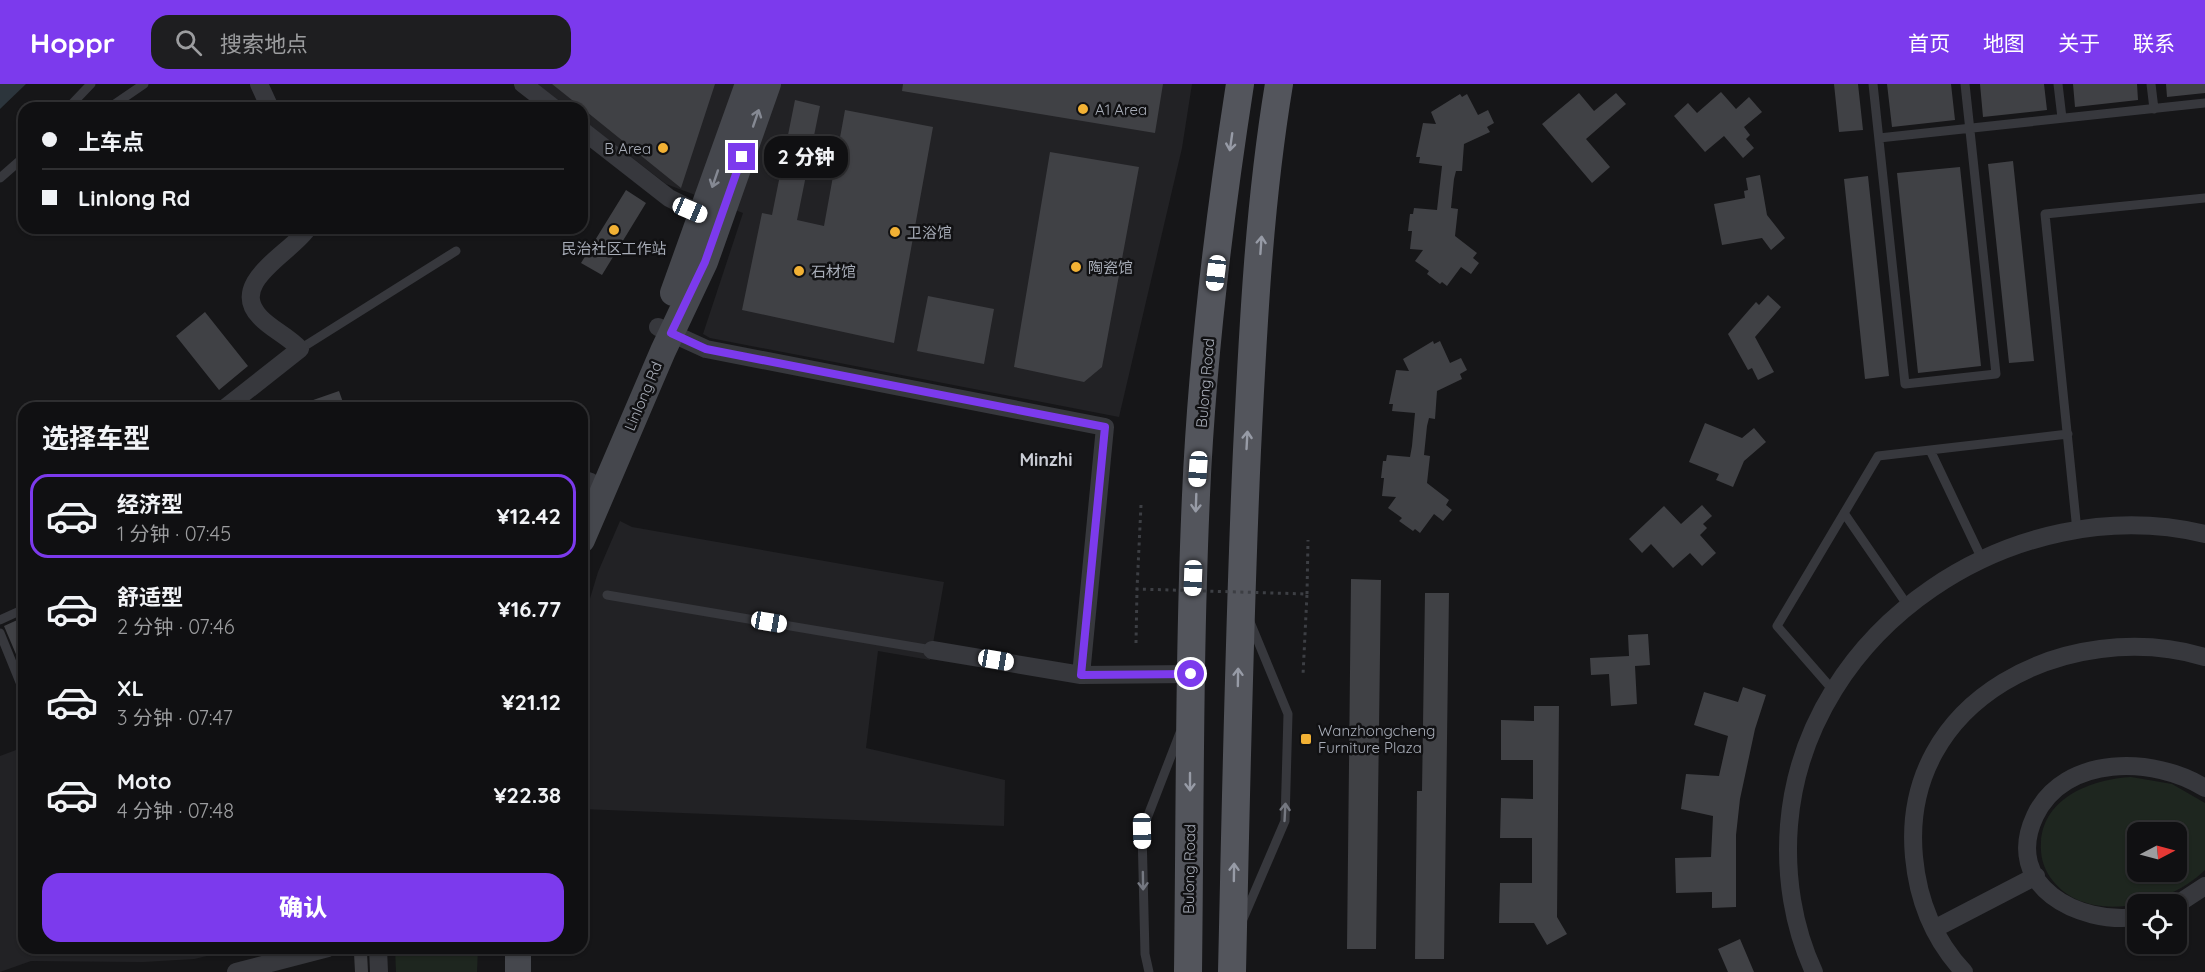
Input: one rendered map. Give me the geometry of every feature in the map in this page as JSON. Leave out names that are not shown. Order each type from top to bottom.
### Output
[{"type":"main road","name":"Linlong Rd","points":[[588,525],[664,330],[748,84]]},
{"type":"main road","name":"Linlong Rd","points":[[588,482],[664,330],[705,262],[768,84]]},
{"type":"main road","name":"Bulong Road","points":[[1188,972],[1190,706],[1196,493],[1205,375],[1240,84]]},
{"type":"main road","points":[[1232,972],[1240,598],[1250,377],[1268,148],[1279,84]]},
{"type":"main road","points":[[503,954],[503,972]]},
{"type":"main road","points":[[518,954],[518,972]]},
{"type":"street","points":[[259,84],[267,102]]},
{"type":"street","points":[[523,84],[546,102]]},
{"type":"street","points":[[588,135],[669,198],[703,215]]},
{"type":"street","points":[[233,402],[300,349],[290,338],[258,315],[251,298],[252,290],[261,273],[302,234]]},
{"type":"street","points":[[664,330],[706,349],[1105,427],[1081,675]]},
{"type":"street","points":[[1814,972],[1796,918],[1788,866],[1790,813],[1800,761],[1809,736],[1833,689],[1874,636],[1908,606],[1944,580],[1982,559],[2033,539],[2077,531],[2147,526],[2205,534]]},
{"type":"street","points":[[1964,972],[1934,929],[1915,870],[1914,829],[1921,789],[1937,750],[1962,716],[1994,688],[2013,676],[2072,652],[2115,646],[2136,646],[2181,651],[2205,657]]},
{"type":"street","points":[[932,650],[1081,675],[1191,674]]},
{"type":"street","points":[[2127,917],[2103,917],[2071,909],[2050,896],[2036,876],[2029,852],[2028,840],[2035,816],[2049,796],[2072,780],[2100,769],[2146,765],[2177,772],[2205,788]]},
{"type":"street","points":[[1934,929],[2036,876]]},
{"type":"street","points":[[2187,898],[2205,886]]},
{"type":"street","points":[[236,972],[270,967],[310,954]]},
{"type":"street","points":[[378,954],[380,972]]},
{"type":"lane","points":[[74,102],[91,84]]},
{"type":"lane","points":[[118,102],[144,84]]},
{"type":"lane","points":[[1873,84],[1905,384],[1996,374],[1965,84]]},
{"type":"lane","points":[[2058,84],[2062,118]]},
{"type":"lane","points":[[2151,84],[2154,109]]},
{"type":"lane","points":[[1878,138],[2205,103]]},
{"type":"lane","points":[[0,178],[18,162]]},
{"type":"lane","points":[[2077,531],[2045,214],[2205,198]]},
{"type":"lane","points":[[300,349],[456,251]]},
{"type":"lane","points":[[1833,689],[1777,626],[1878,456],[2068,434]]},
{"type":"lane","points":[[1930,450],[1982,559]]},
{"type":"lane","points":[[1844,513],[1908,606]]},
{"type":"lane","points":[[607,595],[932,650]]},
{"type":"lane","points":[[1233,944],[1285,821],[1288,714],[1240,598]]},
{"type":"lane","points":[[0,620],[18,612]]},
{"type":"lane","points":[[0,633],[18,677]]},
{"type":"lane","points":[[13,665],[18,663]]},
{"type":"lane","points":[[1149,972],[1144,954],[1142,831],[1190,706]]},
{"type":"path","points":[[1136,643],[1141,505]]},
{"type":"path","points":[[1303,675],[1308,540]]},
{"type":"path","points":[[1137,589],[1307,594]]},
{"type":"shaded area","points":[[0,84],[26,84],[0,109]]},
{"type":"shaded area","points":[[537,84],[1192,84],[1182,148],[1119,417],[710,338],[703,334],[743,213],[666,184],[588,124],[588,102],[560,102]]},
{"type":"shaded area","points":[[620,521],[632,527],[944,582],[930,660],[878,651],[866,748],[1005,780],[1004,826],[588,809],[588,605],[598,572]]},
{"type":"shaded area","points":[[18,749],[18,954],[215,954],[194,959],[143,962],[31,961],[0,972],[0,756]]},
{"type":"shaded area","points":[[2131,777],[2172,784],[2205,803],[2205,870],[2169,894],[2127,894],[2127,906],[2108,907],[2087,903],[2068,895],[2053,881],[2043,863],[2041,843],[2044,827],[2060,802],[2086,787]]},
{"type":"shaded area","points":[[395,954],[478,954],[477,972],[396,972]]},
{"type":"building","name":"B Area","points":[[552,84],[715,84],[681,188],[588,113],[588,102],[574,102]]},
{"type":"building","name":"A1 Area","points":[[903,84],[1163,84],[1155,133],[902,91]]},
{"type":"building","points":[[1834,84],[1858,84],[1863,130],[1839,132]]},
{"type":"building","points":[[1887,84],[1951,84],[1955,120],[1892,127]]},
{"type":"building","points":[[1980,84],[2044,84],[2047,110],[1983,117]]},
{"type":"building","points":[[2073,84],[2137,84],[2138,100],[2075,107]]},
{"type":"building","points":[[2166,84],[2205,84],[2205,93],[2167,97]]},
{"type":"building","points":[[1721,92],[1736,109],[1749,97],[1762,112],[1744,127],[1750,135],[1746,139],[1754,148],[1743,158],[1724,136],[1705,152],[1674,116],[1688,103],[1697,113]]},
{"type":"building","points":[[1579,93],[1594,111],[1616,93],[1626,104],[1586,139],[1610,167],[1592,183],[1542,124]]},
{"type":"building","points":[[1460,94],[1462,97],[1467,94],[1478,115],[1488,110],[1494,123],[1487,127],[1490,132],[1464,144],[1462,171],[1456,171],[1454,179],[1451,208],[1458,209],[1455,236],[1477,253],[1473,258],[1479,263],[1471,274],[1461,267],[1447,286],[1442,282],[1440,284],[1427,274],[1429,271],[1415,261],[1423,250],[1410,249],[1412,231],[1408,231],[1410,214],[1413,214],[1414,208],[1437,210],[1442,166],[1419,163],[1420,157],[1416,157],[1423,123],[1436,124],[1431,112]]},
{"type":"building","points":[[795,100],[820,106],[797,220],[824,226],[845,110],[933,127],[894,343],[742,310],[762,213],[772,215]]},
{"type":"building","name":"陶瓷馆","points":[[1050,152],[1139,167],[1102,367],[1084,382],[1014,367]]},
{"type":"building","points":[[2013,161],[2034,361],[2009,363],[1988,164]]},
{"type":"building","points":[[1960,167],[1981,366],[1918,373],[1897,173]]},
{"type":"building","points":[[1760,175],[1767,215],[1785,238],[1771,250],[1762,238],[1722,245],[1714,204],[1745,198],[1744,191],[1748,190],[1746,178]]},
{"type":"building","points":[[1868,176],[1889,376],[1865,379],[1844,179]]},
{"type":"building","points":[[626,190],[646,203],[602,275],[581,263]]},
{"type":"building","points":[[1768,295],[1781,307],[1755,337],[1774,372],[1758,380],[1752,368],[1748,370],[1728,334],[1756,302],[1759,305]]},
{"type":"building","points":[[928,296],[994,309],[984,364],[917,351]]},
{"type":"building","points":[[205,312],[248,366],[219,390],[176,336]]},
{"type":"building","points":[[1433,341],[1434,344],[1440,341],[1450,363],[1461,358],[1467,370],[1460,374],[1462,379],[1437,391],[1435,419],[1429,418],[1427,426],[1424,455],[1430,456],[1427,483],[1449,500],[1446,505],[1452,510],[1443,521],[1434,514],[1420,533],[1399,521],[1402,518],[1388,508],[1396,497],[1382,496],[1384,478],[1381,478],[1383,461],[1386,461],[1387,455],[1410,457],[1412,446],[1415,413],[1392,411],[1393,404],[1389,404],[1396,370],[1409,371],[1403,359]]},
{"type":"building","points":[[339,391],[343,402],[307,402]]},
{"type":"building","points":[[1705,423],[1742,438],[1754,428],[1766,442],[1744,461],[1733,487],[1716,480],[1719,474],[1689,462]]},
{"type":"building","points":[[1702,505],[1712,516],[1703,524],[1707,528],[1700,535],[1716,553],[1702,566],[1690,553],[1673,568],[1651,544],[1642,553],[1629,539],[1664,506],[1681,524]]},
{"type":"building","points":[[1351,579],[1381,580],[1376,949],[1347,949]]},
{"type":"building","points":[[1425,593],[1449,593],[1444,959],[1415,959],[1417,791],[1422,791]]},
{"type":"building","points":[[18,620],[18,659],[4,626]]},
{"type":"building","points":[[1648,634],[1650,665],[1635,666],[1637,704],[1611,706],[1609,674],[1591,675],[1590,658],[1629,656],[1628,635]]},
{"type":"building","points":[[1743,687],[1766,695],[1755,729],[1740,799],[1736,835],[1736,907],[1712,908],[1712,892],[1676,893],[1675,858],[1711,857],[1713,816],[1681,809],[1686,774],[1719,776],[1728,736],[1694,725],[1704,692],[1738,702]]},
{"type":"building","points":[[1534,706],[1559,706],[1557,917],[1567,934],[1547,945],[1534,923],[1499,923],[1500,883],[1532,883],[1532,838],[1500,838],[1501,798],[1533,799],[1533,760],[1501,760],[1501,720],[1534,721]]},
{"type":"building","points":[[1740,939],[1754,972],[1728,972],[1718,949]]},
{"type":"building","points":[[354,954],[367,954],[368,972],[355,972]]},
{"type":"place","name":"A1 Area","points":[[1083,109]]},
{"type":"place","name":"B Area","points":[[663,148]]},
{"type":"place","name":"民治社区工作站","points":[[614,230]]},
{"type":"place","name":"卫浴馆","points":[[895,232]]},
{"type":"place","name":"陶瓷馆","points":[[1076,267]]},
{"type":"place","name":"石材馆","points":[[799,271]]},
{"type":"place","name":"Wanzhongcheng Furniture Plaza","points":[[1306,739]]},
{"type":"district","name":"Minzhi","points":[[1046,459]]},
{"type":"route","points":[[742,157],[705,262],[671,333],[706,349],[1105,427],[1081,675],[1191,674]]}]
